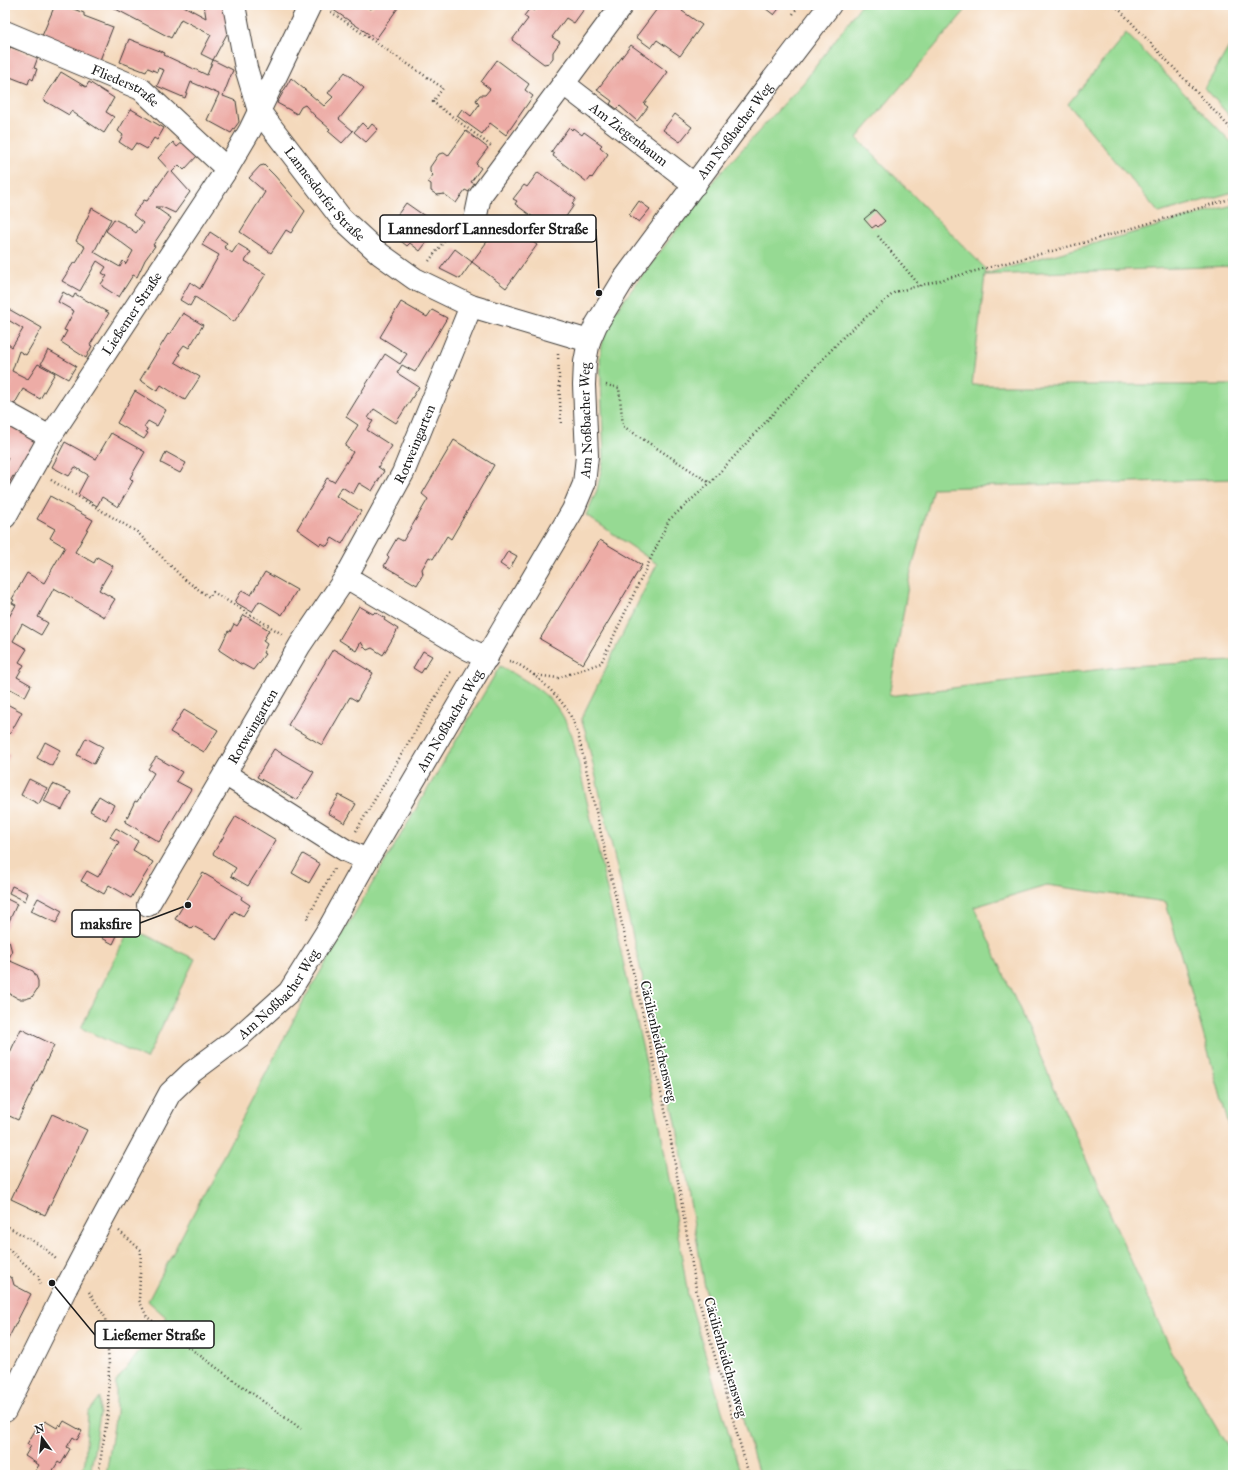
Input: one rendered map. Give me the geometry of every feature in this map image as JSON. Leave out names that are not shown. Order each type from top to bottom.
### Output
[{"type":"street","name":"Lannesdorfer Straße","points":[[234,5],[246,68],[259,111],[340,218],[380,254],[416,279],[471,306],[589,341]]},
{"type":"street","points":[[475,220],[480,196],[622,5]]},
{"type":"street","name":"Am Noßbacher Weg","points":[[5,1411],[76,1288],[90,1242],[170,1093],[192,1072],[239,1037],[289,992],[329,928],[367,860],[477,653],[573,510],[584,484],[587,456],[584,385],[585,362],[589,341],[602,314],[624,279],[830,5]]},
{"type":"street","name":"Ließemer Straße","points":[[5,517],[50,437],[227,169],[319,7]]},
{"type":"street","name":"Fliederstraße","points":[[5,32],[141,89],[227,169]]},
{"type":"street","name":"Am Ziegenbaum","points":[[564,84],[695,185]]},
{"type":"street","name":"Rotweingarten","points":[[148,904],[300,645],[346,577],[403,473],[471,306]]},
{"type":"street","points":[[5,412],[50,437]]},
{"type":"street","points":[[346,577],[477,653]]},
{"type":"street","name":"Rotweingarten","points":[[225,774],[345,850],[367,860]]},
{"type":"path","points":[[1115,5],[1233,131]]},
{"type":"path","points":[[319,7],[444,88],[432,102],[509,159]]},
{"type":"path","points":[[533,675],[558,678],[601,663],[669,520],[710,483],[845,334],[895,292],[1086,242],[1233,198]]},
{"type":"path","points":[[416,279],[457,224],[475,220]]},
{"type":"path","points":[[878,236],[920,286]]},
{"type":"path","points":[[562,429],[558,351],[564,334]]},
{"type":"path","points":[[584,385],[601,383],[618,388],[623,426],[710,483]]},
{"type":"path","points":[[33,469],[137,532],[184,579],[209,597],[213,592],[300,645]]},
{"type":"path","points":[[303,924],[448,675],[477,653]]},
{"type":"path","name":"Cäcilienheidchensweg","points":[[477,653],[512,661],[533,675],[552,691],[568,710],[578,734],[668,1123],[697,1294],[750,1475]]},
{"type":"path","points":[[103,1217],[142,1250],[139,1300],[147,1316],[301,1429]]},
{"type":"path","points":[[5,1225],[43,1248],[59,1262]]},
{"type":"path","points":[[5,1246],[38,1276]]},
{"type":"path","points":[[76,1288],[105,1317],[110,1363],[108,1413],[98,1475]]},
{"type":"green space","points":[[861,5],[970,5],[857,138],[986,269],[985,274],[1233,205],[1233,266],[985,275],[972,385],[1233,385],[1233,479],[933,488],[909,580],[889,696],[1126,666],[1233,661],[1233,1140],[1166,902],[1047,885],[974,907],[1170,1348],[1233,1456],[1233,1475],[759,1475],[706,1293],[676,1122],[585,730],[581,719],[657,564],[586,515],[597,490],[604,457],[600,356],[604,335],[612,316],[714,180],[804,82]]},
{"type":"green space","points":[[1126,33],[1233,144],[1233,192],[1159,213],[1068,104]]},
{"type":"green space","points":[[1233,40],[1233,120],[1205,88]]},
{"type":"green space","points":[[500,666],[541,691],[561,713],[572,735],[660,1125],[688,1295],[741,1475],[106,1475],[116,1413],[116,1382],[166,1317],[148,1301],[305,998]]},
{"type":"green space","points":[[130,928],[195,959],[146,1059],[81,1028]]},
{"type":"green space","points":[[100,1397],[100,1414],[90,1475],[81,1475],[85,1461],[88,1413]]},
{"type":"building","points":[[55,5],[63,5],[84,13],[84,16],[113,27],[100,60],[42,36]]},
{"type":"building","points":[[108,5],[182,5],[206,18],[204,5],[226,5],[228,32],[213,60],[201,54],[211,35],[181,19],[171,38]]},
{"type":"building","points":[[331,5],[364,5],[371,9],[374,5],[400,5],[376,39],[329,7]]},
{"type":"building","points":[[538,5],[587,5],[574,23],[566,18],[552,37],[560,42],[553,52],[553,58],[549,63],[544,64],[512,40],[528,19],[524,16],[530,8],[534,11]]},
{"type":"building","points":[[660,5],[687,5],[682,11],[702,25],[680,56],[657,40],[651,48],[636,37]]},
{"type":"building","points":[[761,5],[782,5],[774,15]]},
{"type":"building","points":[[129,39],[165,53],[164,55],[207,75],[213,60],[233,70],[223,96],[236,101],[239,122],[231,133],[207,120],[219,94],[191,82],[185,98],[157,86],[164,70],[158,68],[157,72],[148,68],[146,72],[120,62]]},
{"type":"building","points":[[631,45],[668,72],[644,104],[648,107],[637,121],[620,106],[617,109],[610,104],[612,101],[597,90]]},
{"type":"building","points":[[10,47],[38,57],[34,68],[37,69],[33,80],[30,78],[28,84],[5,75],[5,50],[8,52]]},
{"type":"building","points":[[497,60],[529,84],[525,90],[533,96],[506,135],[490,123],[482,134],[457,116],[462,109],[471,116],[479,105],[476,100],[480,95],[485,95],[490,89],[481,82]]},
{"type":"building","points":[[61,72],[86,87],[89,82],[114,98],[106,112],[114,117],[104,133],[71,111],[69,115],[43,100]]},
{"type":"building","points":[[345,72],[364,88],[339,119],[353,131],[342,143],[328,131],[330,129],[305,105],[301,107],[297,114],[277,103],[291,78],[324,106],[333,97],[328,93]]},
{"type":"building","points":[[131,109],[164,128],[157,140],[154,138],[147,149],[136,143],[131,150],[119,142],[123,135],[118,131]]},
{"type":"building","points":[[675,114],[692,127],[680,142],[663,130]]},
{"type":"building","points":[[362,123],[368,129],[372,124],[378,129],[366,142],[354,132]]},
{"type":"building","points":[[569,127],[572,130],[573,128],[582,135],[584,132],[602,145],[600,147],[608,154],[592,178],[591,177],[587,182],[553,156],[554,154],[551,152]]},
{"type":"building","points":[[466,131],[488,148],[476,164],[481,168],[471,182],[475,184],[469,192],[465,190],[456,203],[444,194],[437,195],[431,191],[431,184],[428,182],[433,175],[430,172],[430,167],[439,154],[444,153],[448,156]]},
{"type":"building","points":[[185,140],[199,154],[184,170],[179,165],[172,172],[190,192],[175,213],[162,207],[155,207],[171,218],[153,245],[155,246],[145,260],[137,277],[133,275],[119,297],[103,287],[101,284],[107,276],[102,273],[106,267],[97,261],[80,291],[62,281],[74,262],[76,263],[85,247],[76,241],[92,208],[111,219],[94,252],[120,267],[123,261],[126,264],[133,251],[106,231],[114,219],[136,233],[143,223],[133,215],[144,200],[147,201],[169,170],[158,158],[173,142],[177,147]]},
{"type":"building","points":[[264,165],[305,211],[291,233],[286,230],[271,253],[240,232],[265,192],[249,178],[260,166]]},
{"type":"building","points":[[538,172],[576,199],[572,204],[574,205],[558,228],[555,227],[552,231],[515,204],[517,201],[513,199],[524,185],[527,187]]},
{"type":"building","points":[[639,201],[650,209],[639,222],[629,215]]},
{"type":"building","points":[[406,203],[439,226],[420,251],[410,243],[407,246],[397,238],[399,236],[388,228]]},
{"type":"building","points":[[875,210],[885,221],[878,227],[876,225],[872,228],[864,219]]},
{"type":"building","points":[[503,220],[537,245],[506,288],[472,262]]},
{"type":"building","points":[[210,232],[227,243],[224,247],[232,253],[238,244],[251,252],[245,261],[266,274],[234,322],[195,297],[190,306],[180,300],[190,282],[200,289],[219,255],[202,245]]},
{"type":"building","points":[[455,249],[472,262],[460,279],[440,269]]},
{"type":"building","points":[[63,292],[73,298],[75,294],[109,313],[90,345],[92,346],[86,358],[61,342],[67,331],[64,330],[74,311],[58,302]]},
{"type":"building","points":[[401,302],[427,317],[432,310],[447,318],[415,372],[402,365],[397,373],[419,387],[396,423],[374,409],[368,418],[373,421],[367,430],[392,446],[378,467],[384,471],[372,491],[359,483],[353,494],[342,487],[336,496],[361,511],[342,544],[332,538],[327,546],[321,543],[320,545],[297,529],[327,478],[334,482],[353,452],[345,446],[358,425],[346,417],[385,354],[400,364],[407,354],[380,337]]},
{"type":"building","points":[[5,307],[42,328],[26,355],[19,351],[12,371],[28,379],[38,364],[55,373],[40,399],[23,389],[14,405],[5,401],[5,350],[8,344],[12,347],[23,329],[5,318]]},
{"type":"building","points":[[183,313],[203,325],[189,348],[184,345],[178,353],[180,354],[175,362],[200,377],[185,400],[161,385],[157,391],[140,380],[168,334],[169,335]]},
{"type":"building","points":[[48,350],[76,366],[68,379],[41,364]]},
{"type":"building","points":[[135,391],[166,410],[157,426],[148,421],[144,427],[147,429],[146,432],[148,433],[144,439],[117,423]]},
{"type":"building","points":[[5,422],[37,440],[15,477],[13,476],[5,490],[5,464],[8,458],[5,457]]},
{"type":"building","points":[[111,433],[145,452],[130,478],[133,481],[118,507],[102,497],[97,506],[78,494],[88,475],[75,467],[69,476],[52,467],[65,442],[96,459]]},
{"type":"building","points":[[454,440],[494,465],[451,539],[447,536],[433,559],[429,557],[422,569],[423,574],[417,585],[384,566],[389,557],[387,555],[397,538],[403,541],[428,499],[422,494]]},
{"type":"building","points":[[166,452],[186,463],[180,473],[161,463]]},
{"type":"building","points":[[50,496],[93,520],[75,552],[94,563],[97,557],[113,566],[99,590],[115,599],[104,617],[54,588],[38,617],[48,623],[41,635],[22,624],[13,641],[27,649],[19,662],[24,665],[17,677],[31,685],[25,697],[5,686],[5,615],[9,617],[16,605],[12,603],[14,600],[12,599],[27,573],[44,583],[65,547],[50,538],[55,529],[37,519]]},
{"type":"building","points":[[600,540],[642,565],[583,664],[540,639]]},
{"type":"building","points":[[508,551],[517,556],[509,570],[500,564]]},
{"type":"building","points":[[265,572],[297,590],[282,615],[259,601],[252,612],[235,602],[242,590],[251,595]]},
{"type":"building","points":[[359,606],[373,614],[375,612],[398,629],[383,655],[372,648],[367,650],[361,642],[356,651],[339,640]]},
{"type":"building","points":[[244,615],[269,630],[263,641],[267,644],[263,653],[265,654],[253,670],[242,665],[219,650],[228,631],[230,632],[234,624],[237,626]]},
{"type":"building","points":[[333,649],[373,673],[357,701],[350,697],[322,745],[288,725]]},
{"type":"building","points":[[423,651],[432,656],[421,673],[413,668]]},
{"type":"building","points":[[5,703],[22,712],[10,734],[5,731]]},
{"type":"building","points":[[184,710],[218,730],[204,752],[170,732]]},
{"type":"building","points":[[86,738],[103,747],[94,764],[77,755]]},
{"type":"building","points":[[45,742],[60,750],[52,766],[37,758]]},
{"type":"building","points":[[274,749],[314,772],[297,800],[257,777]]},
{"type":"building","points":[[5,753],[10,755],[5,765]]},
{"type":"building","points":[[156,757],[182,772],[176,781],[191,789],[159,842],[125,822],[135,801],[137,802],[154,773],[148,769]]},
{"type":"building","points":[[29,779],[47,788],[39,804],[21,795]]},
{"type":"building","points":[[53,784],[71,792],[62,810],[44,801]]},
{"type":"building","points":[[339,795],[356,804],[345,823],[328,813]]},
{"type":"building","points":[[99,796],[114,805],[106,820],[90,811]]},
{"type":"building","points":[[236,816],[276,840],[248,886],[231,876],[236,868],[213,854]]},
{"type":"building","points":[[116,828],[138,841],[133,850],[153,862],[131,898],[109,885],[104,894],[81,881],[87,871],[98,877],[119,842],[110,837]]},
{"type":"building","points":[[303,854],[320,864],[309,883],[292,873]]},
{"type":"building","points":[[203,873],[242,896],[241,899],[250,905],[243,916],[234,911],[217,939],[193,926],[191,928],[175,919]]},
{"type":"building","points":[[12,886],[28,893],[25,901],[9,893]]},
{"type":"building","points":[[5,898],[17,904],[5,930]]},
{"type":"building","points":[[38,898],[62,911],[56,923],[31,911]]},
{"type":"building","points":[[114,916],[124,921],[113,944],[102,938]]},
{"type":"building","points":[[5,939],[9,941],[12,952],[8,960],[33,971],[36,976],[38,988],[32,997],[19,999],[5,991]]},
{"type":"building","points":[[21,1029],[54,1045],[18,1120],[5,1114],[5,1063]]},
{"type":"building","points":[[52,1114],[87,1130],[45,1215],[11,1199]]},
{"type":"building","points":[[5,1275],[12,1278],[14,1285],[31,1294],[7,1341],[5,1340]]},
{"type":"building","points":[[45,1421],[57,1428],[59,1424],[61,1426],[64,1421],[82,1431],[77,1440],[73,1437],[67,1447],[70,1449],[61,1464],[58,1462],[52,1472],[56,1475],[38,1475],[34,1473],[39,1465],[25,1456],[31,1446],[27,1444],[36,1429],[39,1431]]},
{"type":"place","name":"Lannesdorf Lannesdorfer Straße","points":[[599,293]]},
{"type":"place","name":"maksfire","points":[[188,905]]},
{"type":"place","name":"Ließemer Straße","points":[[52,1283]]}]
